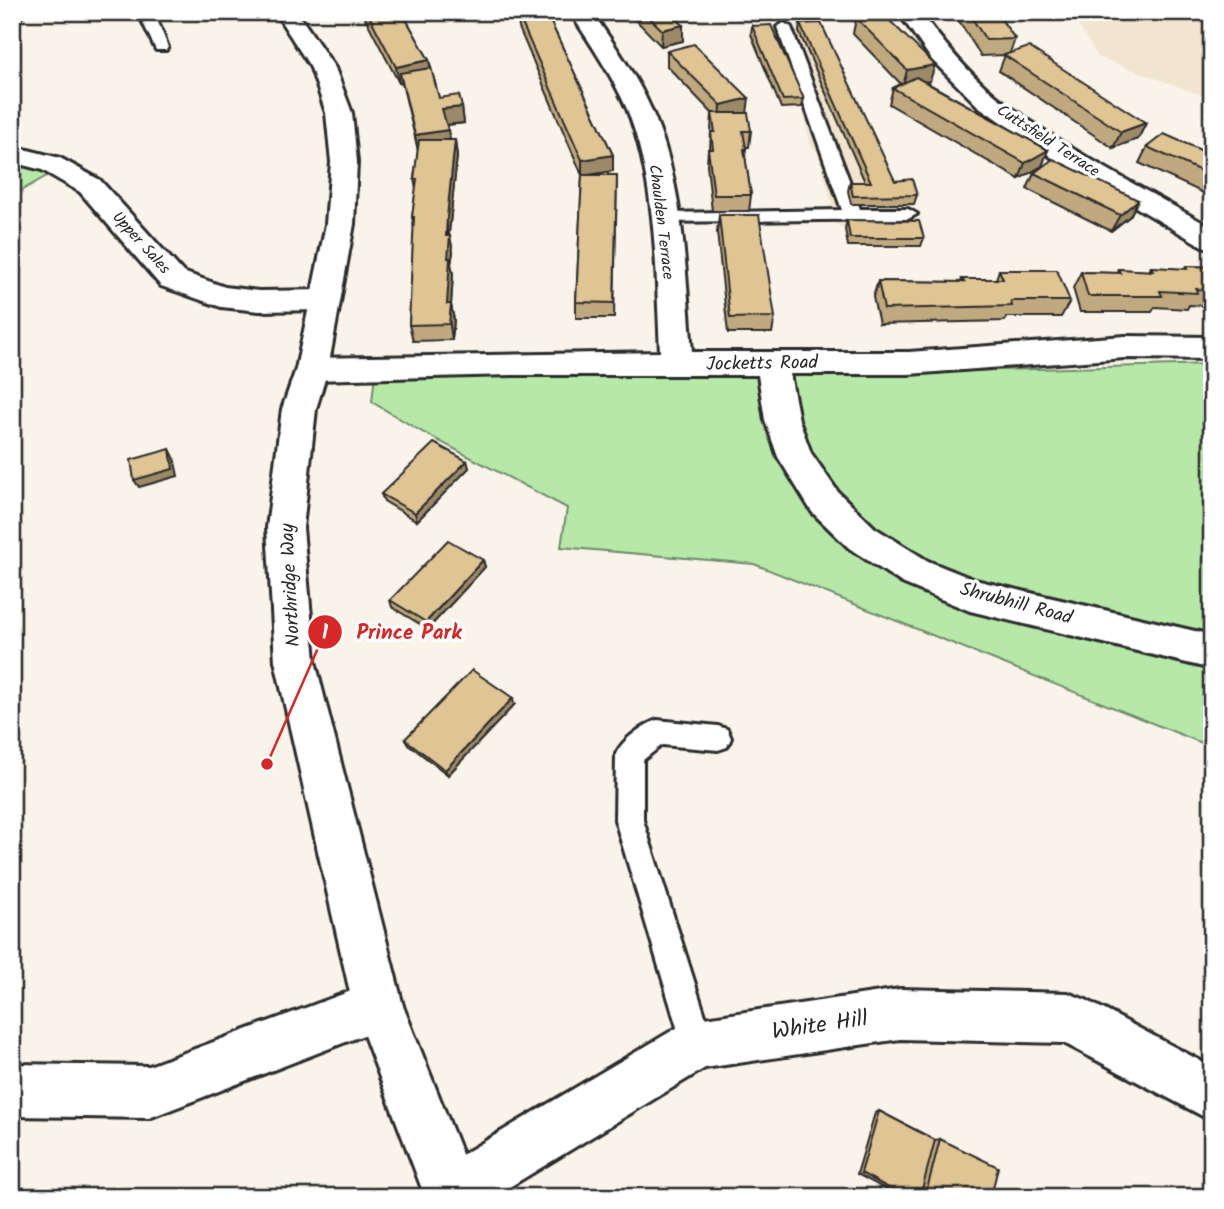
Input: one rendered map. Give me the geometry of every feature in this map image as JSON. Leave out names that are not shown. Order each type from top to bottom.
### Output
[{"type":"street","name":"Northridge Way","points":[[286,12],[298,26],[323,68],[339,113],[344,162],[340,224],[312,369],[299,409],[285,528],[295,661],[378,1006],[451,1195]]},
{"type":"street","name":"Chaulden Terrace","points":[[581,12],[617,65],[640,112],[656,168],[664,218],[677,365]]},
{"type":"street","name":"Cuttsfield Terrace","points":[[909,12],[940,55],[987,102],[1063,153],[1212,240]]},
{"type":"street","name":"Upper Sales","points":[[12,154],[51,164],[90,186],[172,279],[221,297],[259,301],[324,300]]},
{"type":"street","name":"Jocketts Road","points":[[312,369],[512,364],[909,363],[1125,347],[1212,348]]},
{"type":"street","name":"Shrubhill Road","points":[[772,365],[782,420],[795,457],[825,502],[862,538],[915,572],[970,595],[1212,652]]},
{"type":"street","points":[[12,1090],[149,1092],[378,1006]]},
{"type":"street","name":"White Hill","points":[[451,1195],[698,1044],[900,1014],[1068,1018],[1212,1095]]},
{"type":"lane","points":[[145,12],[149,15],[161,47]]},
{"type":"lane","points":[[784,27],[853,215]]},
{"type":"lane","points":[[664,218],[908,214]]},
{"type":"lane","points":[[698,1044],[629,820],[630,754],[657,732],[718,738]]},
{"type":"shaded area","points":[[1070,12],[1212,12],[1212,99],[1098,57]]},
{"type":"shaded area","points":[[816,23],[892,188],[909,188],[922,246],[848,246],[845,229],[829,221],[691,221],[686,225],[684,209],[691,213],[823,210],[832,204],[817,151],[811,147],[802,107],[781,108],[748,31]]},
{"type":"green space","points":[[13,160],[57,170],[12,196]]},
{"type":"green space","points":[[1212,364],[1212,747],[754,564],[561,547],[567,508],[422,432],[372,402],[375,375],[824,375]]},
{"type":"building","points":[[367,12],[402,12],[429,60],[396,67]]},
{"type":"building","points":[[517,12],[546,12],[613,155],[582,160]]},
{"type":"building","points":[[644,12],[670,12],[683,25],[662,30]]},
{"type":"building","points":[[968,12],[996,12],[1015,39],[986,40]]},
{"type":"building","points":[[882,13],[935,65],[907,70],[856,18]]},
{"type":"building","points":[[821,23],[895,181],[912,179],[917,195],[853,196],[850,182],[871,182],[800,24]]},
{"type":"building","points":[[771,25],[804,99],[783,100],[752,26]]},
{"type":"building","points":[[694,44],[749,98],[721,105],[667,51]]},
{"type":"building","points":[[1029,47],[1146,123],[1121,132],[1004,55]]},
{"type":"building","points":[[431,68],[439,98],[459,95],[462,107],[442,109],[448,130],[415,135],[400,73]]},
{"type":"building","points":[[916,77],[1048,150],[1025,163],[893,88]]},
{"type":"building","points":[[712,113],[748,113],[751,131],[743,131],[751,195],[714,195],[708,149],[713,149],[711,132],[715,132]]},
{"type":"building","points":[[1164,134],[1212,155],[1212,176],[1147,147]]},
{"type":"building","points":[[419,140],[455,140],[446,236],[450,236],[447,304],[451,304],[449,324],[409,325],[412,217],[417,179],[414,179]]},
{"type":"building","points":[[1053,159],[1138,200],[1120,215],[1034,173]]},
{"type":"building","points":[[582,175],[617,175],[614,303],[576,302]]},
{"type":"building","points":[[719,215],[759,215],[775,317],[730,318]]},
{"type":"building","points":[[847,220],[919,221],[924,238],[850,238]]},
{"type":"building","points":[[1186,266],[1212,267],[1212,290],[1196,289],[1197,293],[1160,291],[1162,296],[1088,296],[1081,272],[1120,273],[1118,269],[1153,271],[1151,267],[1187,269]]},
{"type":"building","points":[[999,270],[1057,270],[1070,301],[1011,301],[1012,306],[884,309],[878,281],[964,282],[962,279],[1003,279]]},
{"type":"building","points":[[434,443],[467,461],[415,513],[381,494]]},
{"type":"building","points":[[170,449],[173,469],[134,480],[131,460]]},
{"type":"building","points":[[448,540],[483,560],[426,622],[390,600]]},
{"type":"building","points":[[472,670],[513,698],[445,770],[405,739]]},
{"type":"building","points":[[879,1111],[935,1140],[920,1197],[905,1197],[861,1173]]},
{"type":"building","points":[[940,1139],[998,1167],[991,1197],[925,1197]]},
{"type":"place","name":"Prince Park","points":[[267,764]]}]
